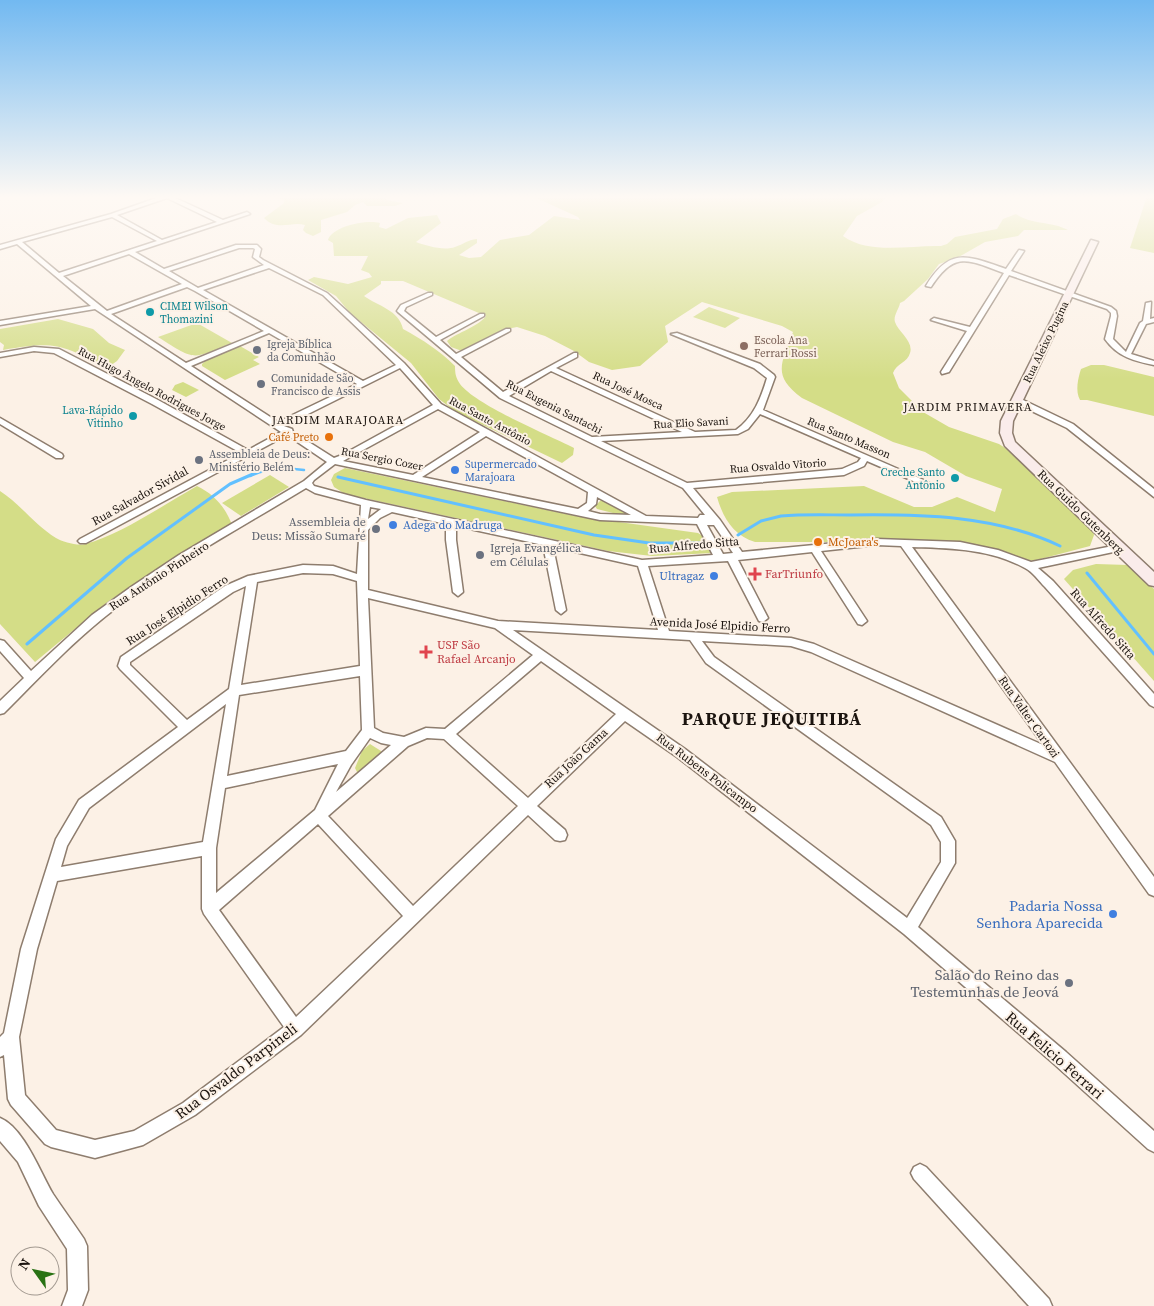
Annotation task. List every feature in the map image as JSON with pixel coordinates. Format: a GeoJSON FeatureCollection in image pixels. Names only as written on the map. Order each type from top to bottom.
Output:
{"type":"FeatureCollection","features":[{"type":"Feature","properties":{"kind":"street","name":"Rua Sergio Cozer"},"geometry":{"type":"LineString","coordinates":[[36,257],[96,307],[289,431],[332,461],[416,477],[580,513],[647,520],[718,522]]}},
{"type":"Feature","properties":{"kind":"street"},"geometry":{"type":"LineString","coordinates":[[59,276],[115,257]]}},
{"type":"Feature","properties":{"kind":"street"},"geometry":{"type":"LineString","coordinates":[[139,257],[362,383]]}},
{"type":"Feature","properties":{"kind":"street"},"geometry":{"type":"LineString","coordinates":[[163,271],[207,257]]}},
{"type":"Feature","properties":{"kind":"street"},"geometry":{"type":"LineString","coordinates":[[256,257],[268,266]]}},
{"type":"Feature","properties":{"kind":"street"},"geometry":{"type":"LineString","coordinates":[[945,372],[1017,257]]}},
{"type":"Feature","properties":{"kind":"street","name":"Rua Aleixo Pugina"},"geometry":{"type":"LineString","coordinates":[[1009,443],[1006,433],[1007,421],[1087,257]]}},
{"type":"Feature","properties":{"kind":"street"},"geometry":{"type":"LineString","coordinates":[[928,286],[944,264],[950,260],[966,259],[1109,308],[1114,312],[1109,338],[1112,344],[1129,357],[1154,371]]}},
{"type":"Feature","properties":{"kind":"street"},"geometry":{"type":"LineString","coordinates":[[197,290],[268,266]]}},
{"type":"Feature","properties":{"kind":"street","name":"Rua Santo Antônio"},"geometry":{"type":"LineString","coordinates":[[268,266],[325,294],[401,365],[438,406],[647,520]]}},
{"type":"Feature","properties":{"kind":"street"},"geometry":{"type":"LineString","coordinates":[[108,313],[186,285]]}},
{"type":"Feature","properties":{"kind":"street","name":"Rua Eugenia Santachi"},"geometry":{"type":"LineString","coordinates":[[430,294],[399,310],[503,396],[686,486],[705,510],[718,522],[730,557]]}},
{"type":"Feature","properties":{"kind":"street"},"geometry":{"type":"LineString","coordinates":[[1129,357],[1150,320],[1149,303]]}},
{"type":"Feature","properties":{"kind":"street"},"geometry":{"type":"LineString","coordinates":[[1,322],[96,307]]}},
{"type":"Feature","properties":{"kind":"street"},"geometry":{"type":"LineString","coordinates":[[435,340],[482,315]]}},
{"type":"Feature","properties":{"kind":"street"},"geometry":{"type":"LineString","coordinates":[[934,320],[972,330]]}},
{"type":"Feature","properties":{"kind":"street"},"geometry":{"type":"LineString","coordinates":[[456,357],[508,330]]}},
{"type":"Feature","properties":{"kind":"street"},"geometry":{"type":"LineString","coordinates":[[187,365],[269,331]]}},
{"type":"Feature","properties":{"kind":"street","name":"Rua Elio Savani"},"geometry":{"type":"LineString","coordinates":[[591,439],[738,432],[750,426],[759,412],[771,377],[766,371],[675,334]]}},
{"type":"Feature","properties":{"kind":"street","name":"Rua Hugo Ângelo Rodrigues Jorge"},"geometry":{"type":"LineString","coordinates":[[0,355],[34,348],[56,351],[246,452]]}},
{"type":"Feature","properties":{"kind":"street"},"geometry":{"type":"LineString","coordinates":[[503,396],[574,355]]}},
{"type":"Feature","properties":{"kind":"street"},"geometry":{"type":"LineString","coordinates":[[1129,357],[1154,363]]}},
{"type":"Feature","properties":{"kind":"street"},"geometry":{"type":"LineString","coordinates":[[279,425],[401,365]]}},
{"type":"Feature","properties":{"kind":"street","name":"Rua José Mosca"},"geometry":{"type":"LineString","coordinates":[[552,369],[694,434]]}},
{"type":"Feature","properties":{"kind":"street"},"geometry":{"type":"LineString","coordinates":[[1018,401],[1070,426],[1154,494]]}},
{"type":"Feature","properties":{"kind":"street","name":"Rua Antônio Pinheiro"},"geometry":{"type":"LineString","coordinates":[[0,709],[31,678],[113,605],[174,564],[308,483],[332,461],[345,457],[438,406]]}},
{"type":"Feature","properties":{"kind":"street","name":"Rua Santo Masson"},"geometry":{"type":"LineString","coordinates":[[759,412],[930,485]]}},
{"type":"Feature","properties":{"kind":"street"},"geometry":{"type":"LineString","coordinates":[[0,420],[59,456]]}},
{"type":"Feature","properties":{"kind":"street","name":"Rua Salvador Sividal"},"geometry":{"type":"LineString","coordinates":[[83,541],[246,452],[289,431]]}},
{"type":"Feature","properties":{"kind":"street"},"geometry":{"type":"LineString","coordinates":[[416,477],[486,432]]}},
{"type":"Feature","properties":{"kind":"street","name":"Rua Guido Gutenberg"},"geometry":{"type":"LineString","coordinates":[[1009,443],[1154,581]]}},
{"type":"Feature","properties":{"kind":"street","name":"Rua Osvaldo Vitorio"},"geometry":{"type":"LineString","coordinates":[[686,486],[844,472],[862,464],[866,458]]}},
{"type":"Feature","properties":{"kind":"street","name":"Rua Alfredo Sitta"},"geometry":{"type":"LineString","coordinates":[[308,483],[311,488],[366,504],[642,563],[730,557],[877,542],[960,545],[994,552],[1030,566],[1049,584],[1154,702]]}},
{"type":"Feature","properties":{"kind":"street"},"geometry":{"type":"LineString","coordinates":[[580,513],[591,504],[594,490]]}},
{"type":"Feature","properties":{"kind":"street"},"geometry":{"type":"LineString","coordinates":[[319,816],[332,783],[348,756],[368,731],[362,578],[363,530],[366,504]]}},
{"type":"Feature","properties":{"kind":"street"},"geometry":{"type":"LineString","coordinates":[[363,530],[377,516],[389,508]]}},
{"type":"Feature","properties":{"kind":"street"},"geometry":{"type":"LineString","coordinates":[[705,510],[701,522],[730,557],[763,618]]}},
{"type":"Feature","properties":{"kind":"street"},"geometry":{"type":"LineString","coordinates":[[451,522],[451,540],[458,592]]}},
{"type":"Feature","properties":{"kind":"street"},"geometry":{"type":"LineString","coordinates":[[547,542],[561,610]]}},
{"type":"Feature","properties":{"kind":"street","name":"Rua Valter Cartozi"},"geometry":{"type":"LineString","coordinates":[[905,544],[1154,889]]}},
{"type":"Feature","properties":{"kind":"street"},"geometry":{"type":"LineString","coordinates":[[814,548],[862,621]]}},
{"type":"Feature","properties":{"kind":"street"},"geometry":{"type":"LineString","coordinates":[[1030,566],[1118,548]]}},
{"type":"Feature","properties":{"kind":"street"},"geometry":{"type":"LineString","coordinates":[[642,563],[665,636]]}},
{"type":"Feature","properties":{"kind":"street","name":"Rua José Elpidio Ferro"},"geometry":{"type":"LineString","coordinates":[[185,726],[124,666],[124,660],[229,588],[252,579],[302,569],[333,570],[362,578]]}},
{"type":"Feature","properties":{"kind":"street"},"geometry":{"type":"LineString","coordinates":[[252,579],[209,848],[209,910],[295,1028]]}},
{"type":"Feature","properties":{"kind":"street","name":"Avenida José Elpidio Ferro"},"geometry":{"type":"LineString","coordinates":[[363,594],[498,625],[694,638],[791,642],[814,648],[1057,757]]}},
{"type":"Feature","properties":{"kind":"street","name":"Rua Rubens Policampo"},"geometry":{"type":"LineString","coordinates":[[498,625],[625,713],[756,810],[909,929]]}},
{"type":"Feature","properties":{"kind":"street"},"geometry":{"type":"LineString","coordinates":[[694,638],[710,660],[936,821],[948,841],[948,863],[909,929]]}},
{"type":"Feature","properties":{"kind":"street"},"geometry":{"type":"LineString","coordinates":[[0,644],[31,678]]}},
{"type":"Feature","properties":{"kind":"street"},"geometry":{"type":"LineString","coordinates":[[447,734],[541,655]]}},
{"type":"Feature","properties":{"kind":"street"},"geometry":{"type":"LineString","coordinates":[[234,691],[366,670]]}},
{"type":"Feature","properties":{"kind":"street","name":"Rua Osvaldo Parpineli"},"geometry":{"type":"LineString","coordinates":[[234,691],[185,726],[84,804],[62,844],[29,949],[5,1043],[17,1099],[51,1138],[95,1149],[137,1139],[189,1109],[295,1028],[527,804]]}},
{"type":"Feature","properties":{"kind":"street","name":"Rua João Gama"},"geometry":{"type":"LineString","coordinates":[[527,804],[625,713]]}},
{"type":"Feature","properties":{"kind":"street"},"geometry":{"type":"LineString","coordinates":[[368,731],[381,738],[404,742]]}},
{"type":"Feature","properties":{"kind":"street"},"geometry":{"type":"LineString","coordinates":[[209,910],[404,742],[426,733],[447,734],[560,835]]}},
{"type":"Feature","properties":{"kind":"street"},"geometry":{"type":"LineString","coordinates":[[219,783],[348,756]]}},
{"type":"Feature","properties":{"kind":"street"},"geometry":{"type":"LineString","coordinates":[[319,816],[412,915]]}},
{"type":"Feature","properties":{"kind":"street"},"geometry":{"type":"LineString","coordinates":[[53,875],[209,848]]}},
{"type":"Feature","properties":{"kind":"street","name":"Rua Felicio Ferrari"},"geometry":{"type":"LineString","coordinates":[[909,929],[1060,1058],[1154,1143]]}},
{"type":"Feature","properties":{"kind":"street"},"geometry":{"type":"LineString","coordinates":[[0,1127],[24,1156],[46,1199],[77,1246],[78,1290],[72,1306]]}},
{"type":"Feature","properties":{"kind":"street"},"geometry":{"type":"LineString","coordinates":[[920,1173],[1042,1306]]}},
{"type":"Feature","properties":{"kind":"green space"},"geometry":{"type":"Polygon","coordinates":[[[368,257],[959,257],[939,264],[928,279],[900,303],[895,322],[910,344],[911,349],[909,356],[893,373],[899,388],[923,412],[949,427],[999,444],[1025,461],[1092,524],[1094,535],[1090,546],[1033,561],[959,542],[755,542],[735,531],[726,519],[717,497],[732,492],[864,486],[914,507],[932,507],[957,497],[995,512],[1002,489],[966,476],[925,452],[893,442],[802,398],[792,390],[783,375],[783,360],[793,332],[782,326],[702,302],[665,326],[668,342],[640,366],[612,370],[589,362],[574,351],[545,336],[517,327],[502,330],[462,351],[451,347],[447,341],[478,323],[486,316],[403,281],[381,281],[381,284],[364,296],[393,313],[403,329],[449,360],[455,366],[456,376],[460,384],[468,392],[496,410],[574,448],[573,455],[562,463],[456,412],[439,399],[411,363],[350,313],[336,296],[308,280],[314,277],[348,284],[372,277],[369,273],[361,270],[368,257]]]}},
{"type":"Feature","properties":{"kind":"green space"},"geometry":{"type":"Polygon","coordinates":[[[709,307],[740,318],[725,328],[693,317],[709,307]]]}},
{"type":"Feature","properties":{"kind":"green space"},"geometry":{"type":"Polygon","coordinates":[[[58,319],[93,329],[109,343],[125,350],[117,361],[107,368],[67,349],[47,345],[3,350],[4,345],[0,342],[0,329],[58,319]]]}},
{"type":"Feature","properties":{"kind":"green space"},"geometry":{"type":"Polygon","coordinates":[[[197,323],[232,343],[208,353],[194,355],[187,354],[158,337],[197,323]]]}},
{"type":"Feature","properties":{"kind":"green space"},"geometry":{"type":"Polygon","coordinates":[[[240,346],[259,357],[253,360],[260,364],[225,380],[202,366],[205,361],[240,346]]]}},
{"type":"Feature","properties":{"kind":"green space"},"geometry":{"type":"Polygon","coordinates":[[[1091,365],[1104,365],[1154,377],[1154,416],[1080,400],[1077,389],[1081,369],[1091,365]]]}},
{"type":"Feature","properties":{"kind":"green space"},"geometry":{"type":"Polygon","coordinates":[[[183,382],[199,390],[186,397],[172,390],[175,385],[183,382]]]}},
{"type":"Feature","properties":{"kind":"green space"},"geometry":{"type":"Polygon","coordinates":[[[345,468],[576,516],[698,533],[709,540],[713,553],[652,556],[608,551],[345,494],[334,487],[331,480],[334,474],[345,468]]]}},
{"type":"Feature","properties":{"kind":"green space"},"geometry":{"type":"Polygon","coordinates":[[[270,475],[289,487],[241,516],[222,503],[270,475]]]}},
{"type":"Feature","properties":{"kind":"green space"},"geometry":{"type":"Polygon","coordinates":[[[197,486],[219,502],[232,525],[110,600],[35,662],[0,624],[0,491],[56,538],[70,543],[85,544],[113,534],[197,486]]]}},
{"type":"Feature","properties":{"kind":"green space"},"geometry":{"type":"Polygon","coordinates":[[[603,498],[629,514],[625,516],[597,509],[595,506],[603,498]]]}},
{"type":"Feature","properties":{"kind":"green space"},"geometry":{"type":"Polygon","coordinates":[[[1096,564],[1128,565],[1154,589],[1154,681],[1064,579],[1073,570],[1096,564]]]}},
{"type":"Feature","properties":{"kind":"green space"},"geometry":{"type":"Polygon","coordinates":[[[370,744],[381,751],[381,754],[360,772],[357,772],[355,768],[362,751],[370,744]]]}},
{"type":"Feature","properties":{"kind":"waterway"},"geometry":{"type":"LineString","coordinates":[[250,476],[277,469],[304,470]]}},
{"type":"Feature","properties":{"kind":"waterway"},"geometry":{"type":"LineString","coordinates":[[27,644],[127,558],[230,484],[253,474]]}},
{"type":"Feature","properties":{"kind":"waterway"},"geometry":{"type":"LineString","coordinates":[[338,477],[594,535],[649,543],[701,543]]}},
{"type":"Feature","properties":{"kind":"waterway"},"geometry":{"type":"LineString","coordinates":[[738,535],[761,521],[781,516],[904,515],[957,518],[984,522],[1010,528],[1060,546]]}},
{"type":"Feature","properties":{"kind":"waterway"},"geometry":{"type":"LineString","coordinates":[[1087,573],[1154,654]]}},
{"type":"Feature","properties":{"kind":"place","name":"CIMEI Wilson Thomazini"},"geometry":{"type":"Point","coordinates":[150,312]}},
{"type":"Feature","properties":{"kind":"place","name":"Escola Ana Ferrari Rossi"},"geometry":{"type":"Point","coordinates":[744,346]}},
{"type":"Feature","properties":{"kind":"place","name":"Igreja Bíblica da Comunhão"},"geometry":{"type":"Point","coordinates":[257,350]}},
{"type":"Feature","properties":{"kind":"place","name":"Comunidade São Francisco de Assis"},"geometry":{"type":"Point","coordinates":[261,384]}},
{"type":"Feature","properties":{"kind":"place","name":"Lava-Rápido Vitinho"},"geometry":{"type":"Point","coordinates":[133,416]}},
{"type":"Feature","properties":{"kind":"place","name":"Café Preto"},"geometry":{"type":"Point","coordinates":[329,437]}},
{"type":"Feature","properties":{"kind":"place","name":"Assembleia de Deus: Ministério Belém"},"geometry":{"type":"Point","coordinates":[199,460]}},
{"type":"Feature","properties":{"kind":"place","name":"Supermercado Marajoara"},"geometry":{"type":"Point","coordinates":[455,470]}},
{"type":"Feature","properties":{"kind":"place","name":"Creche Santo Antônio"},"geometry":{"type":"Point","coordinates":[955,478]}},
{"type":"Feature","properties":{"kind":"place","name":"Adega do Madruga"},"geometry":{"type":"Point","coordinates":[393,525]}},
{"type":"Feature","properties":{"kind":"place","name":"Assembleia de Deus: Missão Sumaré"},"geometry":{"type":"Point","coordinates":[376,529]}},
{"type":"Feature","properties":{"kind":"place","name":"McJoara's"},"geometry":{"type":"Point","coordinates":[818,542]}},
{"type":"Feature","properties":{"kind":"place","name":"Igreja Evangélica em Células"},"geometry":{"type":"Point","coordinates":[480,555]}},
{"type":"Feature","properties":{"kind":"place","name":"FarTriunfo"},"geometry":{"type":"Point","coordinates":[755,574]}},
{"type":"Feature","properties":{"kind":"place","name":"Ultragaz"},"geometry":{"type":"Point","coordinates":[714,576]}},
{"type":"Feature","properties":{"kind":"place","name":"USF São Rafael Arcanjo"},"geometry":{"type":"Point","coordinates":[426,652]}},
{"type":"Feature","properties":{"kind":"place","name":"Padaria Nossa Senhora Aparecida"},"geometry":{"type":"Point","coordinates":[1113,914]}},
{"type":"Feature","properties":{"kind":"place","name":"Salão do Reino das Testemunhas de Jeová"},"geometry":{"type":"Point","coordinates":[1069,983]}},
{"type":"Feature","properties":{"kind":"district","name":"JARDIM PRIMAVERA"},"geometry":{"type":"Point","coordinates":[968,407]}},
{"type":"Feature","properties":{"kind":"district","name":"JARDIM MARAJOARA"},"geometry":{"type":"Point","coordinates":[338,420]}},
{"type":"Feature","properties":{"kind":"district","name":"PARQUE JEQUITIBÁ"},"geometry":{"type":"Point","coordinates":[772,718]}}]}
